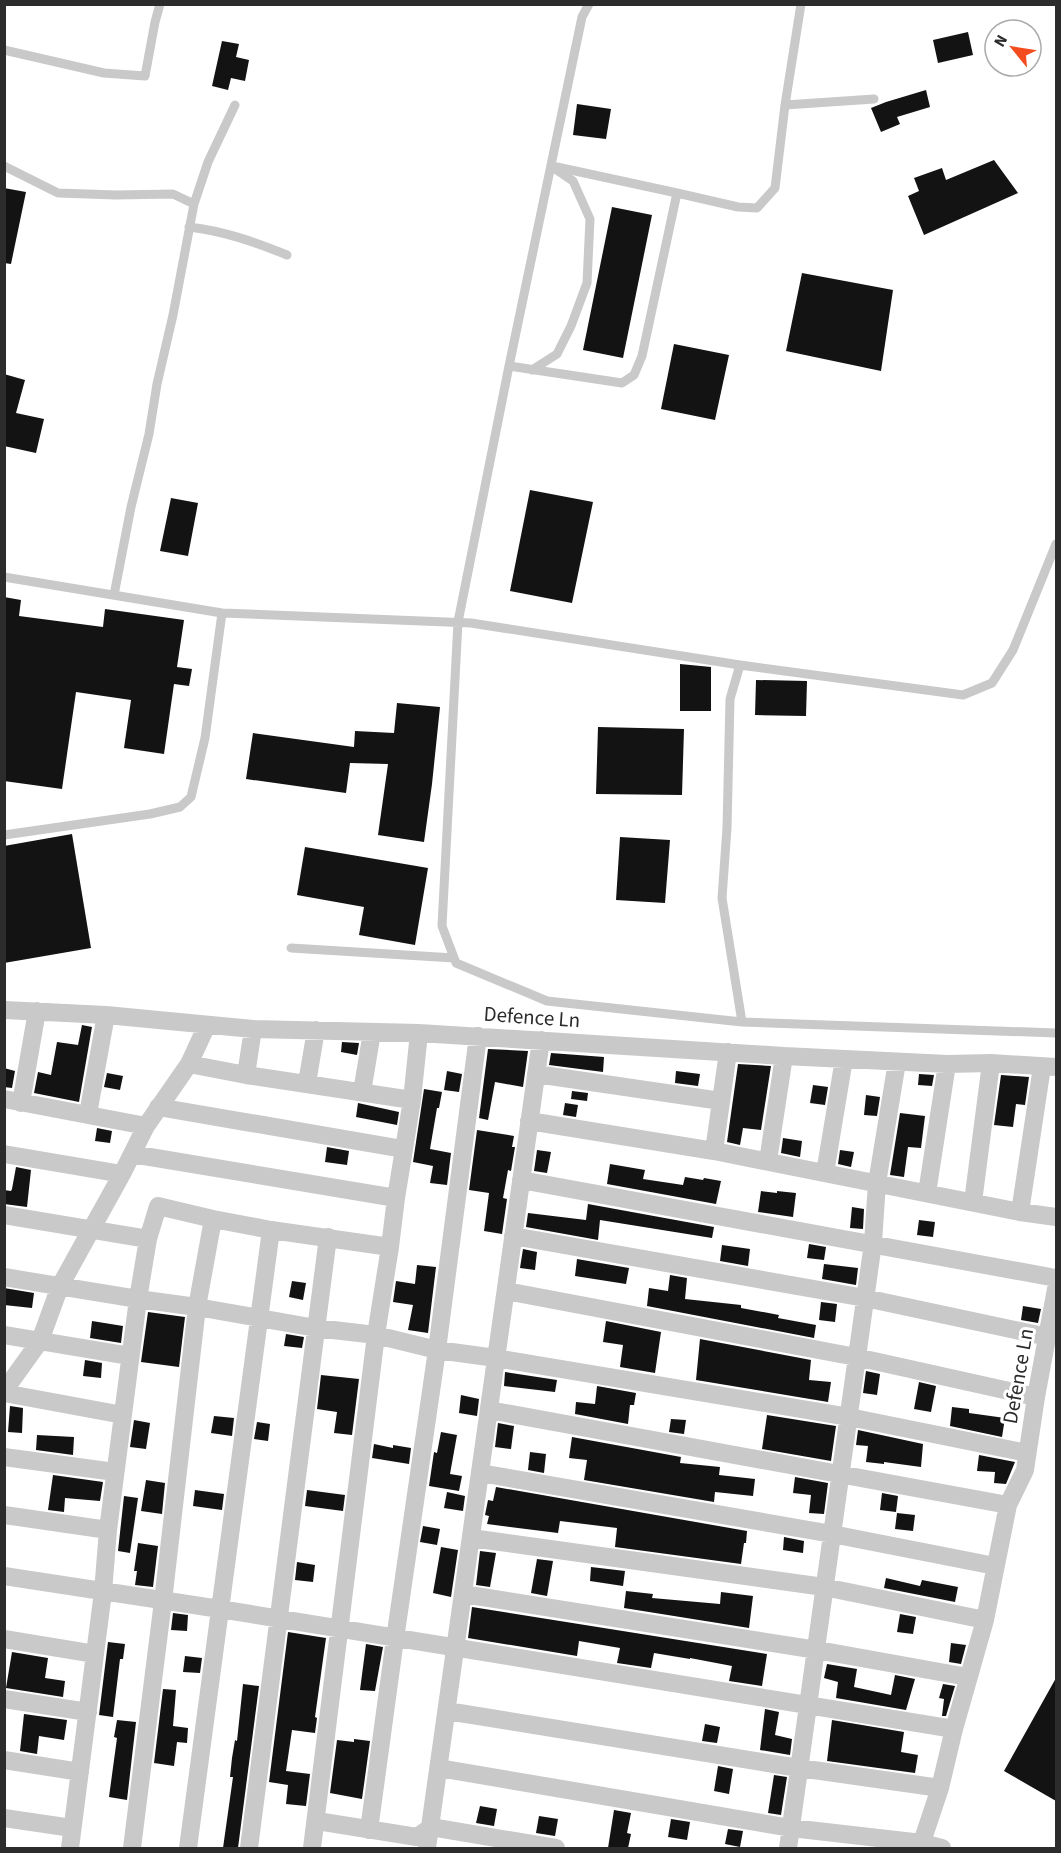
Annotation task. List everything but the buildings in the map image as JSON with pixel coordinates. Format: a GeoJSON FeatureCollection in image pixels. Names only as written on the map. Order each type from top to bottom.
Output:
{"type":"FeatureCollection","features":[{"type":"Feature","properties":{"kind":"street","name":"Defence Ln"},"geometry":{"type":"LineString","coordinates":[[4,1010],[106,1015],[252,1029],[419,1033],[784,1056],[1049,1067]]}},
{"type":"Feature","properties":{"kind":"street"},"geometry":{"type":"LineString","coordinates":[[37,1011],[13,1101],[146,1126]]}},
{"type":"Feature","properties":{"kind":"street"},"geometry":{"type":"LineString","coordinates":[[88,1114],[106,1015]]}},
{"type":"Feature","properties":{"kind":"street"},"geometry":{"type":"LineString","coordinates":[[123,1415],[4,1392],[40,1341],[60,1286],[146,1126],[189,1064],[207,1025]]}},
{"type":"Feature","properties":{"kind":"street"},"geometry":{"type":"LineString","coordinates":[[246,1075],[252,1029]]}},
{"type":"Feature","properties":{"kind":"street"},"geometry":{"type":"LineString","coordinates":[[307,1083],[316,1030]]}},
{"type":"Feature","properties":{"kind":"street"},"geometry":{"type":"LineString","coordinates":[[362,1092],[372,1032]]}},
{"type":"Feature","properties":{"kind":"street"},"geometry":{"type":"LineString","coordinates":[[312,1848],[376,1335],[412,1100],[419,1033]]}},
{"type":"Feature","properties":{"kind":"street"},"geometry":{"type":"LineString","coordinates":[[369,1830],[437,1350],[478,1036]]}},
{"type":"Feature","properties":{"kind":"street"},"geometry":{"type":"LineString","coordinates":[[428,1848],[541,1040]]}},
{"type":"Feature","properties":{"kind":"street"},"geometry":{"type":"LineString","coordinates":[[714,1151],[728,1052]]}},
{"type":"Feature","properties":{"kind":"street"},"geometry":{"type":"LineString","coordinates":[[768,1161],[784,1056]]}},
{"type":"Feature","properties":{"kind":"street"},"geometry":{"type":"LineString","coordinates":[[825,1173],[844,1059]]}},
{"type":"Feature","properties":{"kind":"street"},"geometry":{"type":"LineString","coordinates":[[788,1848],[873,1243],[877,1183],[897,1062]]}},
{"type":"Feature","properties":{"kind":"street"},"geometry":{"type":"LineString","coordinates":[[973,1202],[991,1063]]}},
{"type":"Feature","properties":{"kind":"street"},"geometry":{"type":"LineString","coordinates":[[189,1064],[412,1100]]}},
{"type":"Feature","properties":{"kind":"street"},"geometry":{"type":"LineString","coordinates":[[927,1193],[947,1064]]}},
{"type":"Feature","properties":{"kind":"street"},"geometry":{"type":"LineString","coordinates":[[1020,1212],[1049,1067]]}},
{"type":"Feature","properties":{"kind":"street"},"geometry":{"type":"LineString","coordinates":[[536,1074],[721,1101]]}},
{"type":"Feature","properties":{"kind":"street"},"geometry":{"type":"LineString","coordinates":[[158,1107],[403,1149]]}},
{"type":"Feature","properties":{"kind":"street"},"geometry":{"type":"LineString","coordinates":[[529,1121],[714,1151],[1020,1212],[1056,1217]]}},
{"type":"Feature","properties":{"kind":"street"},"geometry":{"type":"LineString","coordinates":[[4,1154],[122,1174]]}},
{"type":"Feature","properties":{"kind":"street"},"geometry":{"type":"LineString","coordinates":[[132,1154],[396,1198]]}},
{"type":"Feature","properties":{"kind":"street"},"geometry":{"type":"LineString","coordinates":[[521,1180],[1056,1278]]}},
{"type":"Feature","properties":{"kind":"street"},"geometry":{"type":"LineString","coordinates":[[70,1848],[130,1356],[148,1239],[158,1206],[271,1230],[390,1246]]}},
{"type":"Feature","properties":{"kind":"street"},"geometry":{"type":"LineString","coordinates":[[4,1215],[148,1239]]}},
{"type":"Feature","properties":{"kind":"street"},"geometry":{"type":"LineString","coordinates":[[132,1848],[197,1307],[213,1219]]}},
{"type":"Feature","properties":{"kind":"street"},"geometry":{"type":"LineString","coordinates":[[188,1848],[271,1230]]}},
{"type":"Feature","properties":{"kind":"street"},"geometry":{"type":"LineString","coordinates":[[513,1236],[865,1298],[1048,1336]]}},
{"type":"Feature","properties":{"kind":"street"},"geometry":{"type":"LineString","coordinates":[[249,1848],[328,1237]]}},
{"type":"Feature","properties":{"kind":"street"},"geometry":{"type":"LineString","coordinates":[[4,1277],[316,1328],[376,1335],[437,1350],[849,1417],[1026,1462]]}},
{"type":"Feature","properties":{"kind":"street","name":"Defence Ln"},"geometry":{"type":"LineString","coordinates":[[921,1846],[940,1788],[985,1620],[1008,1505],[1026,1462],[1056,1289]]}},
{"type":"Feature","properties":{"kind":"street"},"geometry":{"type":"LineString","coordinates":[[506,1292],[856,1357],[1036,1397]]}},
{"type":"Feature","properties":{"kind":"street"},"geometry":{"type":"LineString","coordinates":[[4,1335],[130,1356]]}},
{"type":"Feature","properties":{"kind":"street"},"geometry":{"type":"LineString","coordinates":[[489,1410],[1008,1505]]}},
{"type":"Feature","properties":{"kind":"street"},"geometry":{"type":"LineString","coordinates":[[4,1457],[116,1472]]}},
{"type":"Feature","properties":{"kind":"street"},"geometry":{"type":"LineString","coordinates":[[480,1473],[832,1534],[995,1566]]}},
{"type":"Feature","properties":{"kind":"street"},"geometry":{"type":"LineString","coordinates":[[4,1515],[108,1530]]}},
{"type":"Feature","properties":{"kind":"street"},"geometry":{"type":"LineString","coordinates":[[471,1538],[824,1587],[985,1620]]}},
{"type":"Feature","properties":{"kind":"street"},"geometry":{"type":"LineString","coordinates":[[4,1576],[954,1729]]}},
{"type":"Feature","properties":{"kind":"street"},"geometry":{"type":"LineString","coordinates":[[463,1594],[817,1650],[968,1677]]}},
{"type":"Feature","properties":{"kind":"street"},"geometry":{"type":"LineString","coordinates":[[4,1639],[95,1654]]}},
{"type":"Feature","properties":{"kind":"street"},"geometry":{"type":"LineString","coordinates":[[4,1699],[88,1712]]}},
{"type":"Feature","properties":{"kind":"street"},"geometry":{"type":"LineString","coordinates":[[447,1711],[799,1768],[940,1788]]}},
{"type":"Feature","properties":{"kind":"street"},"geometry":{"type":"LineString","coordinates":[[4,1760],[80,1773]]}},
{"type":"Feature","properties":{"kind":"street"},"geometry":{"type":"LineString","coordinates":[[439,1768],[791,1828],[942,1848]]}},
{"type":"Feature","properties":{"kind":"street"},"geometry":{"type":"LineString","coordinates":[[4,1818],[72,1828]]}},
{"type":"Feature","properties":{"kind":"street"},"geometry":{"type":"LineString","coordinates":[[317,1821],[417,1837],[430,1827],[556,1848]]}},
{"type":"Feature","properties":{"kind":"lane"},"geometry":{"type":"LineString","coordinates":[[4,50],[104,73],[146,76],[160,4]]}},
{"type":"Feature","properties":{"kind":"lane"},"geometry":{"type":"LineString","coordinates":[[589,4],[582,17],[458,622],[442,926],[456,963],[547,1001],[742,1022],[1056,1033]]}},
{"type":"Feature","properties":{"kind":"lane"},"geometry":{"type":"LineString","coordinates":[[551,166],[738,207],[757,208],[774,188],[784,105],[801,4]]}},
{"type":"Feature","properties":{"kind":"lane"},"geometry":{"type":"LineString","coordinates":[[784,105],[874,99]]}},
{"type":"Feature","properties":{"kind":"lane"},"geometry":{"type":"LineString","coordinates":[[114,595],[131,507],[149,434],[194,204],[208,162],[235,105]]}},
{"type":"Feature","properties":{"kind":"lane"},"geometry":{"type":"LineString","coordinates":[[4,166],[58,193],[173,194],[194,204]]}},
{"type":"Feature","properties":{"kind":"lane"},"geometry":{"type":"LineString","coordinates":[[532,370],[557,354],[571,326],[587,283],[590,219],[573,181],[551,166]]}},
{"type":"Feature","properties":{"kind":"lane"},"geometry":{"type":"LineString","coordinates":[[509,366],[622,383],[634,375],[642,356],[677,193]]}},
{"type":"Feature","properties":{"kind":"lane"},"geometry":{"type":"LineString","coordinates":[[189,227],[214,230],[287,255]]}},
{"type":"Feature","properties":{"kind":"lane"},"geometry":{"type":"LineString","coordinates":[[4,577],[222,613],[458,622],[740,665],[963,695],[992,683],[1013,650],[1056,544]]}},
{"type":"Feature","properties":{"kind":"lane"},"geometry":{"type":"LineString","coordinates":[[4,835],[150,814],[180,807],[191,797],[205,738],[222,613]]}},
{"type":"Feature","properties":{"kind":"lane"},"geometry":{"type":"LineString","coordinates":[[740,665],[730,699],[727,828],[722,898],[742,1022]]}},
{"type":"Feature","properties":{"kind":"lane"},"geometry":{"type":"LineString","coordinates":[[291,948],[454,958]]}}]}
